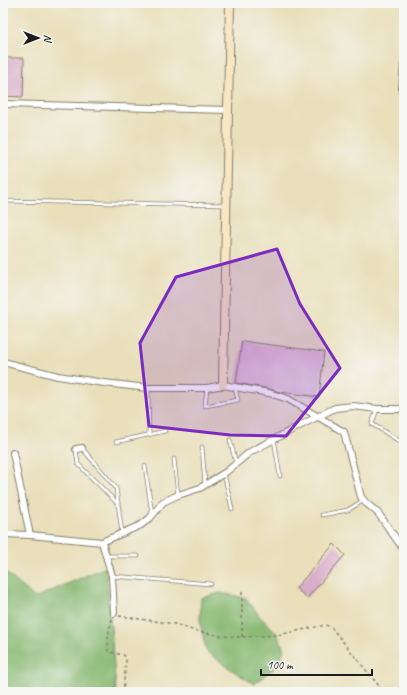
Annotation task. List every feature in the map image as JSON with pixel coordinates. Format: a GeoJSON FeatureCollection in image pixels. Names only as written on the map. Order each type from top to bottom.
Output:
{"type":"FeatureCollection","features":[{"type":"Feature","properties":{"kind":"street"},"geometry":{"type":"LineString","coordinates":[[223,385],[230,3]]}},
{"type":"Feature","properties":{"kind":"street"},"geometry":{"type":"LineString","coordinates":[[404,64],[402,91],[404,96]]}},
{"type":"Feature","properties":{"kind":"street"},"geometry":{"type":"LineString","coordinates":[[3,104],[228,110]]}},
{"type":"Feature","properties":{"kind":"street"},"geometry":{"type":"LineString","coordinates":[[3,362],[58,376],[148,388],[207,388],[223,385],[269,393],[288,399],[344,432],[361,497],[378,513],[404,550]]}},
{"type":"Feature","properties":{"kind":"street"},"geometry":{"type":"LineString","coordinates":[[3,534],[102,542],[140,525],[152,516],[163,502],[178,495],[200,488],[224,473],[250,452],[335,408],[353,406],[377,409],[404,409]]}},
{"type":"Feature","properties":{"kind":"street"},"geometry":{"type":"LineString","coordinates":[[13,453],[30,535]]}},
{"type":"Feature","properties":{"kind":"street"},"geometry":{"type":"LineString","coordinates":[[102,542],[112,576],[114,613]]}},
{"type":"Feature","properties":{"kind":"lane"},"geometry":{"type":"LineString","coordinates":[[3,200],[226,205]]}},
{"type":"Feature","properties":{"kind":"lane"},"geometry":{"type":"LineString","coordinates":[[148,388],[150,434]]}},
{"type":"Feature","properties":{"kind":"lane"},"geometry":{"type":"LineString","coordinates":[[207,388],[204,406],[238,400],[235,388]]}},
{"type":"Feature","properties":{"kind":"lane"},"geometry":{"type":"LineString","coordinates":[[377,409],[372,424],[404,444]]}},
{"type":"Feature","properties":{"kind":"lane"},"geometry":{"type":"LineString","coordinates":[[116,442],[165,431]]}},
{"type":"Feature","properties":{"kind":"lane"},"geometry":{"type":"LineString","coordinates":[[274,439],[280,476]]}},
{"type":"Feature","properties":{"kind":"lane"},"geometry":{"type":"LineString","coordinates":[[230,440],[236,463]]}},
{"type":"Feature","properties":{"kind":"lane"},"geometry":{"type":"LineString","coordinates":[[202,447],[205,484]]}},
{"type":"Feature","properties":{"kind":"lane"},"geometry":{"type":"LineString","coordinates":[[118,504],[78,464],[79,448],[116,488],[122,533]]}},
{"type":"Feature","properties":{"kind":"lane"},"geometry":{"type":"LineString","coordinates":[[174,459],[178,495]]}},
{"type":"Feature","properties":{"kind":"lane"},"geometry":{"type":"LineString","coordinates":[[145,466],[152,516]]}},
{"type":"Feature","properties":{"kind":"lane"},"geometry":{"type":"LineString","coordinates":[[224,473],[232,508]]}},
{"type":"Feature","properties":{"kind":"lane"},"geometry":{"type":"LineString","coordinates":[[322,515],[348,510],[364,500]]}},
{"type":"Feature","properties":{"kind":"lane"},"geometry":{"type":"LineString","coordinates":[[106,556],[138,556]]}},
{"type":"Feature","properties":{"kind":"lane"},"geometry":{"type":"LineString","coordinates":[[112,576],[211,584]]}},
{"type":"Feature","properties":{"kind":"path"},"geometry":{"type":"LineString","coordinates":[[242,592],[242,637]]}},
{"type":"Feature","properties":{"kind":"path"},"geometry":{"type":"LineString","coordinates":[[123,692],[126,660],[124,655],[108,651],[108,636],[114,613],[121,617],[174,624],[195,631],[222,636],[242,637],[278,635],[325,624],[331,627],[384,692]]}},
{"type":"Feature","properties":{"kind":"highlighted area"},"geometry":{"type":"Polygon","coordinates":[[[277,249],[300,304],[340,368],[286,436],[230,435],[149,426],[140,343],[176,277],[277,249]]]}},
{"type":"Feature","properties":{"kind":"green space"},"geometry":{"type":"Polygon","coordinates":[[[106,567],[116,692],[3,692],[3,570],[35,598],[106,567]]]}},
{"type":"Feature","properties":{"kind":"green space"},"geometry":{"type":"Polygon","coordinates":[[[220,593],[246,598],[260,617],[276,632],[284,649],[279,664],[254,684],[206,651],[200,621],[201,598],[220,593]]]}},
{"type":"Feature","properties":{"kind":"building"},"geometry":{"type":"Polygon","coordinates":[[[3,58],[24,58],[23,97],[3,96],[3,58]]]}},
{"type":"Feature","properties":{"kind":"building"},"geometry":{"type":"Polygon","coordinates":[[[242,341],[324,352],[319,397],[280,392],[236,383],[242,341]]]}},
{"type":"Feature","properties":{"kind":"building"},"geometry":{"type":"Polygon","coordinates":[[[334,544],[345,555],[307,598],[296,588],[334,544]]]}}]}
